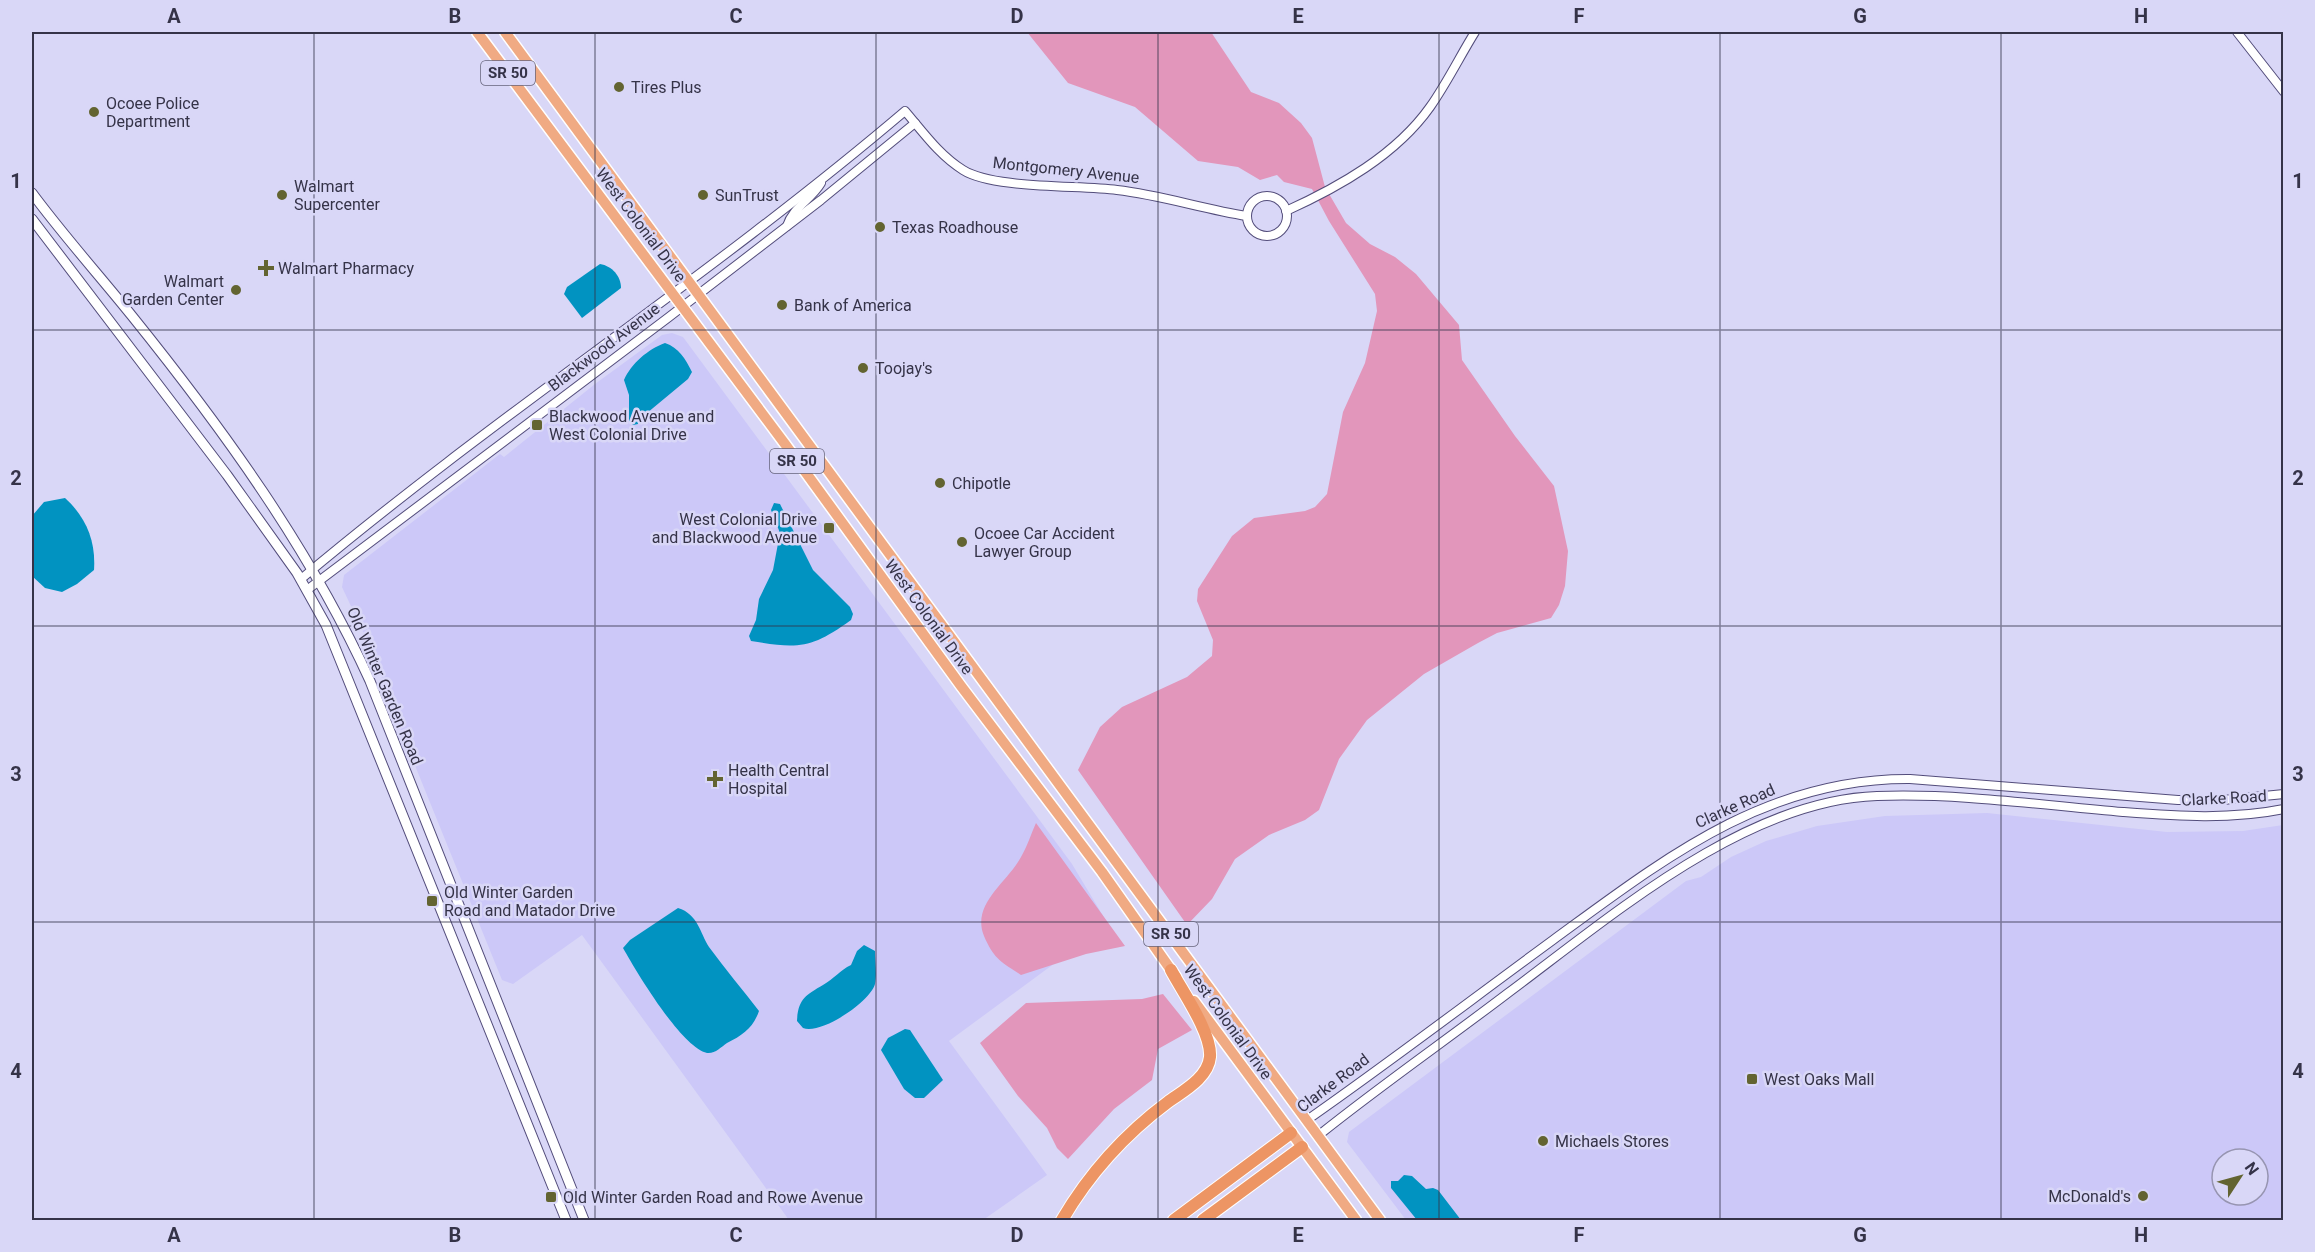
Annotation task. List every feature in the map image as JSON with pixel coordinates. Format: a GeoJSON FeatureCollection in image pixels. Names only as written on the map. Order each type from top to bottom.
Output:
{"type":"FeatureCollection","features":[{"type":"Feature","properties":{"kind":"highway","name":"West Colonial Drive"},"geometry":{"type":"LineString","coordinates":[[477,32],[673,292],[954,677],[1102,872],[1171,970],[1356,1221]]}},
{"type":"Feature","properties":{"kind":"highway","name":"West Colonial Drive"},"geometry":{"type":"LineString","coordinates":[[505,32],[1380,1221]]}},
{"type":"Feature","properties":{"kind":"highway"},"geometry":{"type":"LineString","coordinates":[[1062,1221],[1109,1156],[1145,1121],[1198,1079],[1207,1067],[1210,1056],[1207,1040],[1171,970]]}},
{"type":"Feature","properties":{"kind":"highway","name":"Clarke Road"},"geometry":{"type":"LineString","coordinates":[[1291,1133],[1307,1120]]}},
{"type":"Feature","properties":{"kind":"highway"},"geometry":{"type":"LineString","coordinates":[[1174,1221],[1291,1133]]}},
{"type":"Feature","properties":{"kind":"highway","name":"Clarke Road"},"geometry":{"type":"LineString","coordinates":[[1302,1148],[1318,1135]]}},
{"type":"Feature","properties":{"kind":"highway"},"geometry":{"type":"LineString","coordinates":[[1203,1221],[1302,1148]]}},
{"type":"Feature","properties":{"kind":"main road","name":"Old Winter Garden Road"},"geometry":{"type":"LineString","coordinates":[[32,193],[134,319],[230,447],[314,569],[370,681],[584,1221]]}},
{"type":"Feature","properties":{"kind":"main road","name":"Old Winter Garden Road"},"geometry":{"type":"LineString","coordinates":[[32,219],[214,458],[301,579],[326,625],[566,1221]]}},
{"type":"Feature","properties":{"kind":"main road"},"geometry":{"type":"LineString","coordinates":[[117,331],[134,319]]}},
{"type":"Feature","properties":{"kind":"street"},"geometry":{"type":"LineString","coordinates":[[1286,210],[1333,189],[1386,152],[1410,131],[1430,106],[1475,32]]}},
{"type":"Feature","properties":{"kind":"street"},"geometry":{"type":"LineString","coordinates":[[2237,32],[2283,92]]}},
{"type":"Feature","properties":{"kind":"street","name":"Blackwood Avenue"},"geometry":{"type":"LineString","coordinates":[[301,579],[825,176],[905,111]]}},
{"type":"Feature","properties":{"kind":"street","name":"Montgomery Avenue"},"geometry":{"type":"LineString","coordinates":[[905,111],[938,151],[964,171],[995,180],[1152,195],[1205,209],[1247,216]]}},
{"type":"Feature","properties":{"kind":"street","name":"Blackwood Avenue"},"geometry":{"type":"LineString","coordinates":[[307,590],[698,295],[915,123]]}},
{"type":"Feature","properties":{"kind":"street"},"geometry":{"type":"LineString","coordinates":[[787,226],[791,213],[814,195],[825,176]]}},
{"type":"Feature","properties":{"kind":"street"},"geometry":{"type":"LineString","coordinates":[[1261,197],[1278,199],[1286,210],[1287,218],[1281,230],[1268,235],[1252,229],[1247,216],[1250,205],[1261,197]]}},
{"type":"Feature","properties":{"kind":"street","name":"Clarke Road"},"geometry":{"type":"LineString","coordinates":[[1307,1120],[1667,857],[1725,823],[1776,802],[1823,788],[1875,779],[1920,780],[2178,800],[2223,800],[2283,794]]}},
{"type":"Feature","properties":{"kind":"street","name":"Clarke Road"},"geometry":{"type":"LineString","coordinates":[[1318,1135],[1594,929],[1668,878],[1733,838],[1778,819],[1825,804],[1877,796],[1977,798],[2184,817],[2228,816],[2283,809]]}},
{"type":"Feature","properties":{"kind":"shaded area"},"geometry":{"type":"Polygon","coordinates":[[[1027,32],[1211,32],[1251,92],[1279,103],[1301,123],[1312,138],[1325,187],[1346,223],[1370,244],[1395,257],[1416,274],[1459,325],[1462,360],[1515,436],[1554,486],[1568,551],[1565,586],[1559,605],[1551,618],[1497,633],[1478,643],[1424,674],[1367,720],[1339,759],[1319,810],[1305,820],[1269,835],[1235,859],[1212,899],[1187,925],[1078,770],[1100,727],[1122,707],[1187,677],[1212,656],[1213,640],[1197,601],[1198,589],[1232,536],[1254,518],[1305,511],[1315,507],[1327,494],[1343,412],[1365,363],[1377,311],[1375,294],[1329,221],[1312,189],[1284,182],[1277,175],[1260,180],[1238,167],[1198,161],[1135,107],[1068,83],[1027,32]]]}},
{"type":"Feature","properties":{"kind":"shaded area","name":"Health Central Hospital"},"geometry":{"type":"Polygon","coordinates":[[[672,333],[683,337],[1072,864],[1108,924],[949,1041],[1047,1175],[983,1220],[789,1220],[582,935],[513,984],[502,980],[386,694],[378,664],[342,587],[344,575],[500,454],[504,457],[595,384],[662,335],[672,333]]]}},
{"type":"Feature","properties":{"kind":"shaded area","name":"West Oaks Mall"},"geometry":{"type":"Polygon","coordinates":[[[1987,813],[2167,832],[2243,831],[2283,825],[2283,1220],[1406,1220],[1347,1142],[1349,1132],[1686,881],[1701,877],[1731,857],[1766,841],[1817,826],[1885,816],[1987,813]]]}},
{"type":"Feature","properties":{"kind":"shaded area"},"geometry":{"type":"Polygon","coordinates":[[[1036,823],[1125,946],[1086,954],[1021,975],[1003,963],[991,950],[981,924],[986,904],[1015,867],[1036,823]]]}},
{"type":"Feature","properties":{"kind":"shaded area"},"geometry":{"type":"Polygon","coordinates":[[[1163,994],[1192,1030],[1158,1049],[1152,1080],[1114,1109],[1068,1159],[1057,1148],[1047,1128],[1018,1096],[980,1043],[1026,1003],[1142,999],[1163,994]]]}},
{"type":"Feature","properties":{"kind":"water"},"geometry":{"type":"Polygon","coordinates":[[[600,264],[615,272],[621,288],[582,318],[564,294],[567,287],[600,264]]]}},
{"type":"Feature","properties":{"kind":"water"},"geometry":{"type":"Polygon","coordinates":[[[665,343],[681,354],[692,372],[688,379],[647,413],[638,424],[633,425],[629,421],[629,395],[624,380],[641,358],[652,349],[665,343]]]}},
{"type":"Feature","properties":{"kind":"water"},"geometry":{"type":"Polygon","coordinates":[[[65,498],[79,513],[88,530],[93,549],[94,570],[77,584],[62,592],[45,588],[32,576],[32,516],[44,502],[65,498]]]}},
{"type":"Feature","properties":{"kind":"water"},"geometry":{"type":"Polygon","coordinates":[[[774,503],[780,504],[813,570],[850,607],[853,614],[851,620],[825,637],[793,646],[751,641],[749,636],[756,620],[759,599],[773,570],[780,533],[771,510],[774,503]]]}},
{"type":"Feature","properties":{"kind":"water"},"geometry":{"type":"Polygon","coordinates":[[[678,908],[690,915],[698,924],[709,947],[759,1011],[747,1030],[713,1052],[707,1053],[696,1048],[672,1023],[648,990],[623,948],[630,940],[678,908]]]}},
{"type":"Feature","properties":{"kind":"water"},"geometry":{"type":"Polygon","coordinates":[[[864,945],[875,951],[876,980],[871,991],[855,1008],[832,1022],[821,1027],[803,1028],[797,1021],[799,1008],[804,998],[851,965],[857,951],[864,945]]]}},
{"type":"Feature","properties":{"kind":"water"},"geometry":{"type":"Polygon","coordinates":[[[905,1029],[910,1030],[943,1080],[924,1098],[915,1098],[904,1089],[881,1050],[888,1038],[905,1029]]]}},
{"type":"Feature","properties":{"kind":"water"},"geometry":{"type":"Polygon","coordinates":[[[1404,1175],[1412,1176],[1426,1189],[1438,1190],[1461,1220],[1417,1220],[1391,1188],[1391,1181],[1398,1181],[1404,1175]]]}},
{"type":"Feature","properties":{"kind":"place","name":"Tires Plus"},"geometry":{"type":"Point","coordinates":[619,87]}},
{"type":"Feature","properties":{"kind":"place","name":"Ocoee Police Department"},"geometry":{"type":"Point","coordinates":[94,112]}},
{"type":"Feature","properties":{"kind":"place","name":"Walmart Supercenter"},"geometry":{"type":"Point","coordinates":[282,195]}},
{"type":"Feature","properties":{"kind":"place","name":"SunTrust"},"geometry":{"type":"Point","coordinates":[703,195]}},
{"type":"Feature","properties":{"kind":"place","name":"Texas Roadhouse"},"geometry":{"type":"Point","coordinates":[880,227]}},
{"type":"Feature","properties":{"kind":"place","name":"Walmart Pharmacy"},"geometry":{"type":"Point","coordinates":[266,268]}},
{"type":"Feature","properties":{"kind":"place","name":"Walmart Garden Center"},"geometry":{"type":"Point","coordinates":[236,290]}},
{"type":"Feature","properties":{"kind":"place","name":"Bank of America"},"geometry":{"type":"Point","coordinates":[782,305]}},
{"type":"Feature","properties":{"kind":"place","name":"Toojay's"},"geometry":{"type":"Point","coordinates":[863,368]}},
{"type":"Feature","properties":{"kind":"place","name":"Blackwood Avenue and West Colonial Drive"},"geometry":{"type":"Point","coordinates":[537,425]}},
{"type":"Feature","properties":{"kind":"place","name":"Chipotle"},"geometry":{"type":"Point","coordinates":[940,483]}},
{"type":"Feature","properties":{"kind":"place","name":"West Colonial Drive and Blackwood Avenue"},"geometry":{"type":"Point","coordinates":[829,528]}},
{"type":"Feature","properties":{"kind":"place","name":"Ocoee Car Accident Lawyer Group"},"geometry":{"type":"Point","coordinates":[962,542]}},
{"type":"Feature","properties":{"kind":"place","name":"Health Central Hospital"},"geometry":{"type":"Point","coordinates":[715,779]}},
{"type":"Feature","properties":{"kind":"place","name":"Old Winter Garden Road and Matador Drive"},"geometry":{"type":"Point","coordinates":[432,901]}},
{"type":"Feature","properties":{"kind":"place","name":"West Oaks Mall"},"geometry":{"type":"Point","coordinates":[1752,1079]}},
{"type":"Feature","properties":{"kind":"place","name":"Michaels Stores"},"geometry":{"type":"Point","coordinates":[1543,1141]}},
{"type":"Feature","properties":{"kind":"place","name":"McDonald's"},"geometry":{"type":"Point","coordinates":[2143,1196]}},
{"type":"Feature","properties":{"kind":"place","name":"Old Winter Garden Road and Rowe Avenue"},"geometry":{"type":"Point","coordinates":[551,1197]}}]}
